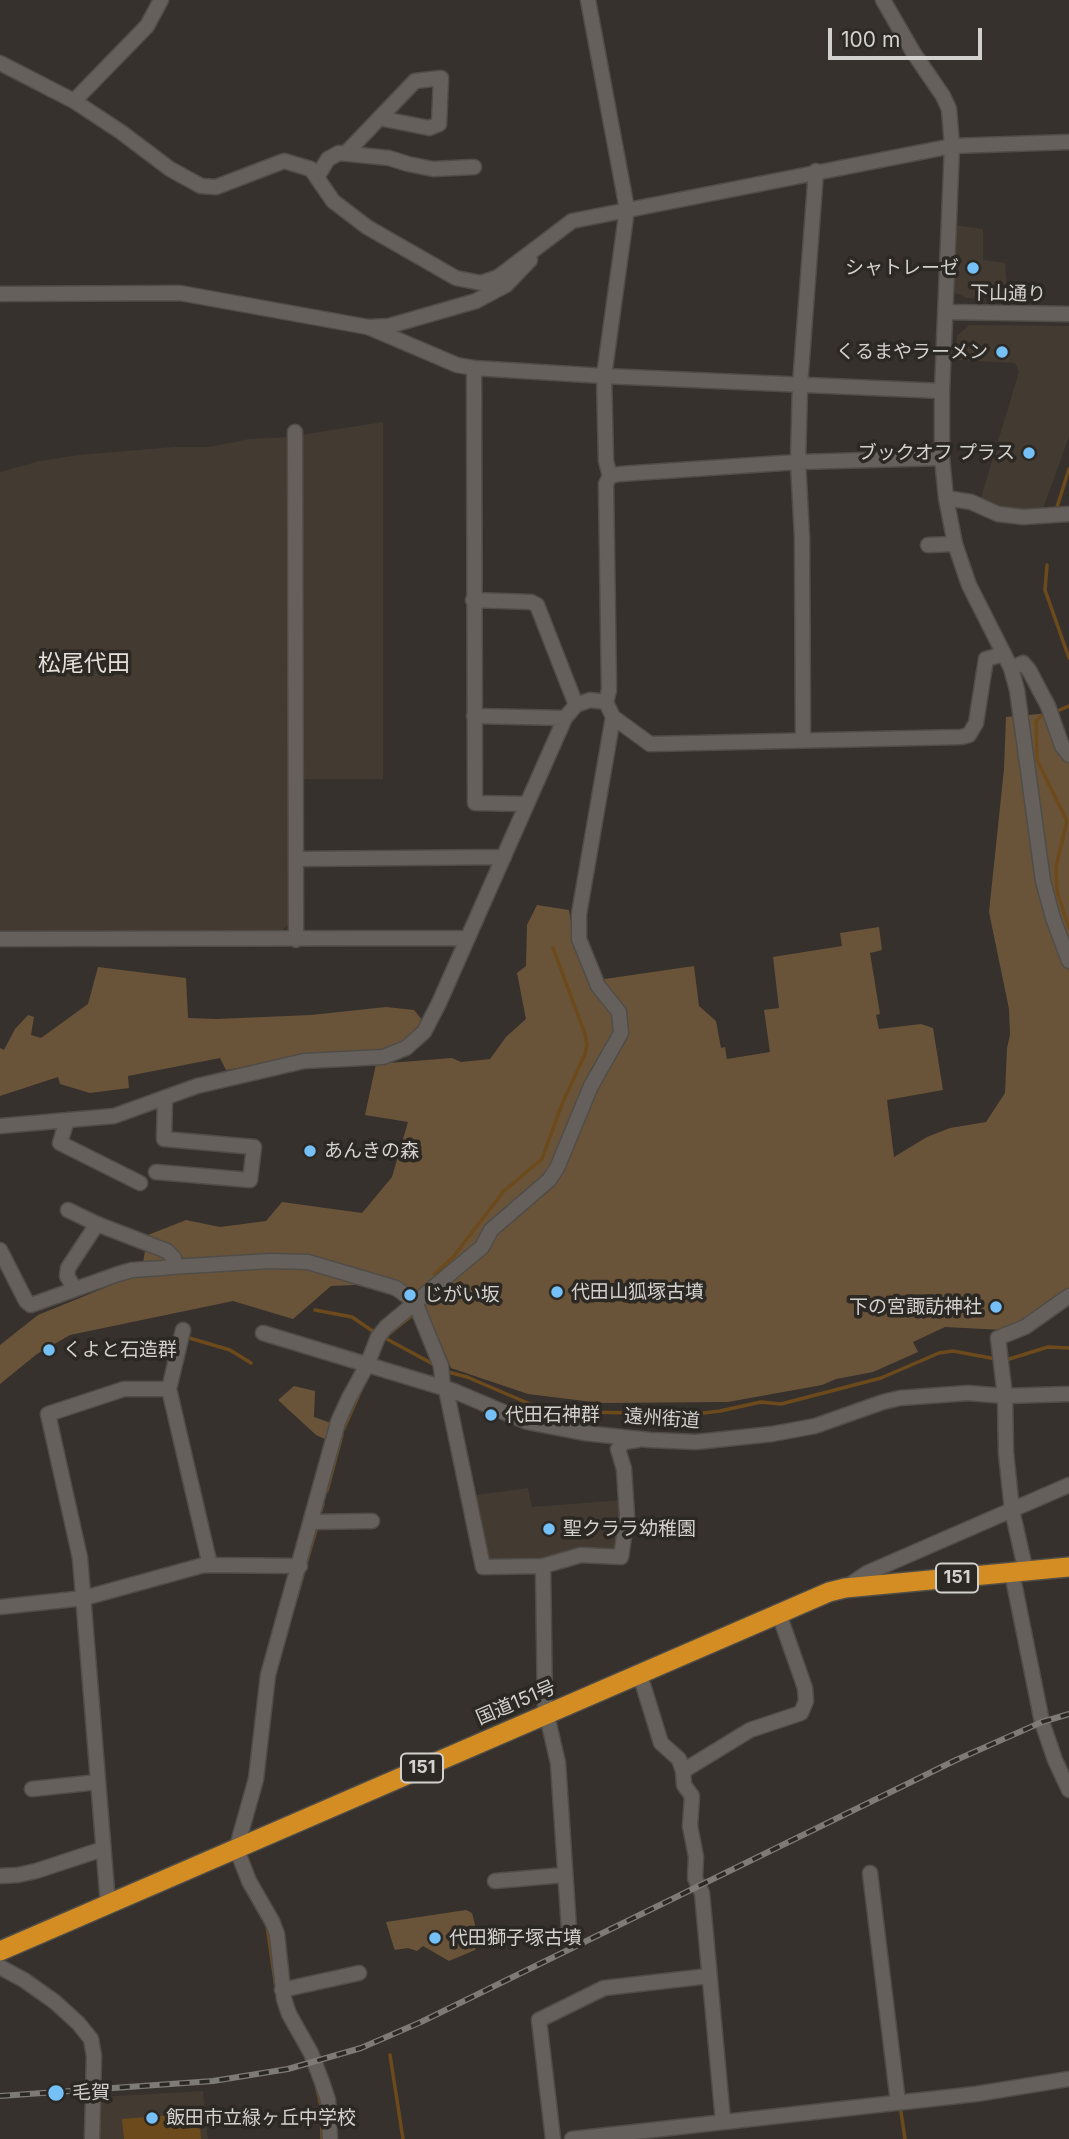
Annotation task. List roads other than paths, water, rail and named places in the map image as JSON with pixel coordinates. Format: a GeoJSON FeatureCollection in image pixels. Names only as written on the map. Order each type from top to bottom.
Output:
{"type":"FeatureCollection","features":[{"type":"Feature","properties":{"kind":"highway","name":"国道151号"},"geometry":{"type":"LineString","coordinates":[[0,1951],[779,1614],[845,1588],[1069,1567]]}},
{"type":"Feature","properties":{"kind":"street"},"geometry":{"type":"LineString","coordinates":[[74,101],[147,26],[161,0]]}},
{"type":"Feature","properties":{"kind":"street"},"geometry":{"type":"LineString","coordinates":[[588,0],[627,209],[604,376],[606,461],[610,477]]}},
{"type":"Feature","properties":{"kind":"street"},"geometry":{"type":"LineString","coordinates":[[883,0],[949,109],[952,146],[942,391],[942,458],[946,498],[955,544],[970,585],[1011,668],[1017,690],[1043,881],[1069,961]]}},
{"type":"Feature","properties":{"kind":"street"},"geometry":{"type":"LineString","coordinates":[[0,63],[74,101],[170,169],[201,186],[216,187],[284,161],[311,169],[333,201],[367,227],[432,265],[465,280],[481,283],[498,277],[572,221],[952,146],[1069,142]]}},
{"type":"Feature","properties":{"kind":"street"},"geometry":{"type":"LineString","coordinates":[[346,153],[379,118],[415,81],[442,78],[439,124],[429,128],[379,118]]}},
{"type":"Feature","properties":{"kind":"street"},"geometry":{"type":"LineString","coordinates":[[317,177],[328,159],[339,153],[389,158],[433,169],[474,167]]}},
{"type":"Feature","properties":{"kind":"street"},"geometry":{"type":"LineString","coordinates":[[803,740],[802,537],[798,462],[800,385],[816,171]]}},
{"type":"Feature","properties":{"kind":"street"},"geometry":{"type":"LineString","coordinates":[[368,327],[402,322],[477,301],[514,279],[549,240]]}},
{"type":"Feature","properties":{"kind":"street"},"geometry":{"type":"LineString","coordinates":[[0,294],[180,293],[368,327],[457,365],[474,368],[942,391]]}},
{"type":"Feature","properties":{"kind":"street","name":"下山通り"},"geometry":{"type":"LineString","coordinates":[[946,312],[1069,314]]}},
{"type":"Feature","properties":{"kind":"street"},"geometry":{"type":"LineString","coordinates":[[474,368],[475,803],[527,804]]}},
{"type":"Feature","properties":{"kind":"street"},"geometry":{"type":"LineString","coordinates":[[295,432],[296,940]]}},
{"type":"Feature","properties":{"kind":"street"},"geometry":{"type":"LineString","coordinates":[[942,458],[798,462],[620,474],[610,477],[606,484],[609,684],[606,702],[613,718],[650,744],[961,737],[969,735],[976,723],[986,659],[1004,654]]}},
{"type":"Feature","properties":{"kind":"street"},"geometry":{"type":"LineString","coordinates":[[946,498],[971,502],[998,514],[1023,517],[1069,514]]}},
{"type":"Feature","properties":{"kind":"street"},"geometry":{"type":"LineString","coordinates":[[928,545],[955,544]]}},
{"type":"Feature","properties":{"kind":"street"},"geometry":{"type":"LineString","coordinates":[[473,600],[531,602],[537,605],[576,705]]}},
{"type":"Feature","properties":{"kind":"street"},"geometry":{"type":"LineString","coordinates":[[1011,668],[1023,663],[1029,670],[1048,706],[1062,746],[1069,755]]}},
{"type":"Feature","properties":{"kind":"street"},"geometry":{"type":"LineString","coordinates":[[0,1126],[122,1114],[197,1086],[304,1061],[383,1057],[406,1048],[419,1038],[430,1022],[565,718],[576,705],[590,700],[606,702]]}},
{"type":"Feature","properties":{"kind":"street"},"geometry":{"type":"LineString","coordinates":[[474,716],[565,718]]}},
{"type":"Feature","properties":{"kind":"street"},"geometry":{"type":"LineString","coordinates":[[330,2139],[328,2100],[311,2053],[289,2014],[282,1990],[277,1934],[255,1894],[237,1850],[256,1779],[268,1675],[338,1422],[378,1337],[386,1326],[482,1247],[498,1223],[548,1180],[556,1168],[591,1086],[621,1033],[619,1012],[598,986],[579,939],[579,914],[613,718]]}},
{"type":"Feature","properties":{"kind":"street"},"geometry":{"type":"LineString","coordinates":[[296,859],[504,857]]}},
{"type":"Feature","properties":{"kind":"street"},"geometry":{"type":"LineString","coordinates":[[0,939],[468,938]]}},
{"type":"Feature","properties":{"kind":"street"},"geometry":{"type":"LineString","coordinates":[[156,1172],[250,1180],[254,1147],[164,1139],[165,1098]]}},
{"type":"Feature","properties":{"kind":"street"},"geometry":{"type":"LineString","coordinates":[[67,1120],[60,1143],[140,1183]]}},
{"type":"Feature","properties":{"kind":"street"},"geometry":{"type":"LineString","coordinates":[[68,1210],[167,1251],[174,1258],[171,1267]]}},
{"type":"Feature","properties":{"kind":"street"},"geometry":{"type":"LineString","coordinates":[[75,1289],[67,1276],[68,1268],[97,1224]]}},
{"type":"Feature","properties":{"kind":"street"},"geometry":{"type":"LineString","coordinates":[[0,1250],[26,1301],[31,1305],[132,1270],[270,1261],[308,1262],[396,1288],[415,1302],[441,1366],[483,1567],[543,1566],[581,1555],[621,1558],[627,1516],[624,1469],[618,1449],[608,1439],[586,1437],[583,1433]]}},
{"type":"Feature","properties":{"kind":"street"},"geometry":{"type":"LineString","coordinates":[[1069,1296],[1025,1327],[999,1338],[1012,1510],[1042,1722],[1069,1790]]}},
{"type":"Feature","properties":{"kind":"street"},"geometry":{"type":"LineString","coordinates":[[183,1330],[169,1389],[210,1565]]}},
{"type":"Feature","properties":{"kind":"street","name":"遠州街道"},"geometry":{"type":"LineString","coordinates":[[263,1333],[445,1389],[527,1422],[583,1433],[650,1440],[696,1442],[779,1433],[815,1426],[900,1398],[968,1393],[1005,1396],[1069,1394]]}},
{"type":"Feature","properties":{"kind":"street"},"geometry":{"type":"LineString","coordinates":[[108,1904],[80,1558],[48,1414],[124,1389],[169,1389]]}},
{"type":"Feature","properties":{"kind":"street"},"geometry":{"type":"LineString","coordinates":[[618,1449],[624,1442],[650,1440]]}},
{"type":"Feature","properties":{"kind":"street"},"geometry":{"type":"LineString","coordinates":[[845,1588],[867,1573],[1069,1485]]}},
{"type":"Feature","properties":{"kind":"street"},"geometry":{"type":"LineString","coordinates":[[312,1522],[372,1521]]}},
{"type":"Feature","properties":{"kind":"street"},"geometry":{"type":"LineString","coordinates":[[0,1606],[84,1598],[210,1565],[300,1566]]}},
{"type":"Feature","properties":{"kind":"street"},"geometry":{"type":"LineString","coordinates":[[543,1566],[546,1715],[558,1763],[569,1929]]}},
{"type":"Feature","properties":{"kind":"street"},"geometry":{"type":"LineString","coordinates":[[683,1771],[750,1730],[801,1713],[806,1701],[805,1688],[779,1614]]}},
{"type":"Feature","properties":{"kind":"street"},"geometry":{"type":"LineString","coordinates":[[640,1675],[661,1742],[679,1759],[684,1785],[692,1796],[695,1878],[702,1894],[723,2121]]}},
{"type":"Feature","properties":{"kind":"street"},"geometry":{"type":"LineString","coordinates":[[32,1790],[98,1782]]}},
{"type":"Feature","properties":{"kind":"street"},"geometry":{"type":"LineString","coordinates":[[0,1876],[36,1871],[103,1849]]}},
{"type":"Feature","properties":{"kind":"street"},"geometry":{"type":"LineString","coordinates":[[870,1873],[898,2102]]}},
{"type":"Feature","properties":{"kind":"street"},"geometry":{"type":"LineString","coordinates":[[495,1881],[564,1875]]}},
{"type":"Feature","properties":{"kind":"street"},"geometry":{"type":"LineString","coordinates":[[0,1967],[55,2002],[91,2039],[94,2056],[92,2139]]}},
{"type":"Feature","properties":{"kind":"street"},"geometry":{"type":"LineString","coordinates":[[282,1990],[359,1973]]}},
{"type":"Feature","properties":{"kind":"street"},"geometry":{"type":"LineString","coordinates":[[553,2139],[539,2020],[604,1989],[709,1976]]}},
{"type":"Feature","properties":{"kind":"street"},"geometry":{"type":"LineString","coordinates":[[572,2139],[687,2132],[723,2121],[976,2094],[1069,2079]]}},
{"type":"Feature","properties":{"kind":"waterway"},"geometry":{"type":"LineString","coordinates":[[1057,507],[1069,469]]}},
{"type":"Feature","properties":{"kind":"waterway"},"geometry":{"type":"LineString","coordinates":[[1047,565],[1045,590],[1069,658]]}},
{"type":"Feature","properties":{"kind":"waterway"},"geometry":{"type":"LineString","coordinates":[[1057,711],[1069,706]]}},
{"type":"Feature","properties":{"kind":"waterway"},"geometry":{"type":"LineString","coordinates":[[1046,712],[1036,721],[1037,760],[1067,821],[1056,867],[1057,892],[1069,928]]}},
{"type":"Feature","properties":{"kind":"waterway"},"geometry":{"type":"LineString","coordinates":[[435,1274],[454,1256],[503,1192],[542,1159],[562,1104],[585,1054],[585,1034],[553,948]]}},
{"type":"Feature","properties":{"kind":"waterway"},"geometry":{"type":"LineString","coordinates":[[315,1310],[352,1317],[374,1332]]}},
{"type":"Feature","properties":{"kind":"waterway"},"geometry":{"type":"LineString","coordinates":[[389,1334],[414,1314]]}},
{"type":"Feature","properties":{"kind":"waterway"},"geometry":{"type":"LineString","coordinates":[[186,1337],[230,1350],[251,1363]]}},
{"type":"Feature","properties":{"kind":"waterway"},"geometry":{"type":"LineString","coordinates":[[383,1337],[433,1364]]}},
{"type":"Feature","properties":{"kind":"waterway"},"geometry":{"type":"LineString","coordinates":[[1006,1360],[1048,1347],[1069,1348]]}},
{"type":"Feature","properties":{"kind":"waterway"},"geometry":{"type":"LineString","coordinates":[[448,1372],[467,1377],[530,1404],[580,1412],[695,1414],[761,1402],[781,1404],[881,1378],[939,1353],[953,1351],[996,1359]]}},
{"type":"Feature","properties":{"kind":"waterway"},"geometry":{"type":"LineString","coordinates":[[344,1428],[361,1390]]}},
{"type":"Feature","properties":{"kind":"waterway"},"geometry":{"type":"LineString","coordinates":[[327,1491],[342,1435]]}},
{"type":"Feature","properties":{"kind":"waterway"},"geometry":{"type":"LineString","coordinates":[[319,1516],[323,1504]]}},
{"type":"Feature","properties":{"kind":"waterway"},"geometry":{"type":"LineString","coordinates":[[296,1599],[316,1530]]}},
{"type":"Feature","properties":{"kind":"waterway"},"geometry":{"type":"LineString","coordinates":[[243,1884],[267,1926],[276,1988]]}},
{"type":"Feature","properties":{"kind":"waterway"},"geometry":{"type":"LineString","coordinates":[[390,2055],[403,2139]]}},
{"type":"Feature","properties":{"kind":"waterway"},"geometry":{"type":"LineString","coordinates":[[317,2089],[321,2106],[322,2139]]}},
{"type":"Feature","properties":{"kind":"waterway"},"geometry":{"type":"LineString","coordinates":[[901,2112],[905,2139]]}},
{"type":"Feature","properties":{"kind":"railway"},"geometry":{"type":"LineString","coordinates":[[0,2096],[213,2081],[288,2069],[361,2048],[421,2022],[956,1760],[1042,1722],[1069,1714]]}},
{"type":"Feature","properties":{"kind":"place","name":"シャトレーゼ"},"geometry":{"type":"Point","coordinates":[973,268]}},
{"type":"Feature","properties":{"kind":"place","name":"くるまやラーメン"},"geometry":{"type":"Point","coordinates":[1002,352]}},
{"type":"Feature","properties":{"kind":"place","name":"ブックオフ プラス"},"geometry":{"type":"Point","coordinates":[1029,453]}},
{"type":"Feature","properties":{"kind":"place","name":"あんきの森"},"geometry":{"type":"Point","coordinates":[310,1151]}},
{"type":"Feature","properties":{"kind":"place","name":"代田山狐塚古墳"},"geometry":{"type":"Point","coordinates":[557,1292]}},
{"type":"Feature","properties":{"kind":"place","name":"じがい坂"},"geometry":{"type":"Point","coordinates":[410,1295]}},
{"type":"Feature","properties":{"kind":"place","name":"下の宮諏訪神社"},"geometry":{"type":"Point","coordinates":[996,1307]}},
{"type":"Feature","properties":{"kind":"place","name":"くよと石造群"},"geometry":{"type":"Point","coordinates":[49,1350]}},
{"type":"Feature","properties":{"kind":"place","name":"代田石神群"},"geometry":{"type":"Point","coordinates":[491,1415]}},
{"type":"Feature","properties":{"kind":"place","name":"聖クララ幼稚園"},"geometry":{"type":"Point","coordinates":[549,1529]}},
{"type":"Feature","properties":{"kind":"place","name":"代田獅子塚古墳"},"geometry":{"type":"Point","coordinates":[435,1938]}},
{"type":"Feature","properties":{"kind":"place","name":"毛賀"},"geometry":{"type":"Point","coordinates":[56,2093]}},
{"type":"Feature","properties":{"kind":"place","name":"飯田市立緑ヶ丘中学校"},"geometry":{"type":"Point","coordinates":[152,2118]}},
{"type":"Feature","properties":{"kind":"district","name":"松尾代田"},"geometry":{"type":"Point","coordinates":[84,664]}}]}
